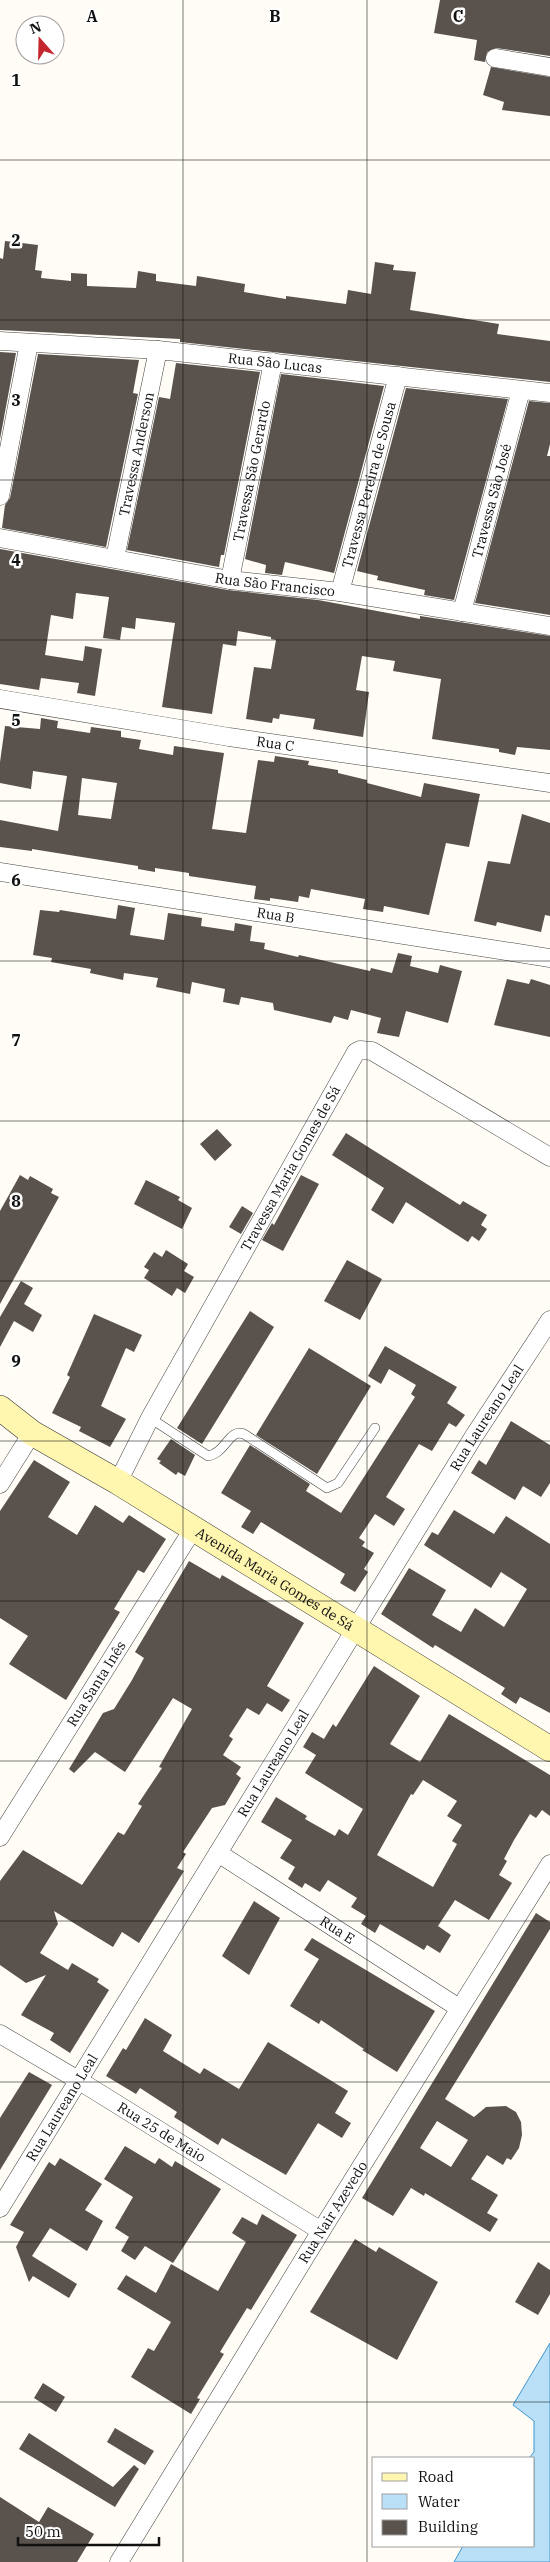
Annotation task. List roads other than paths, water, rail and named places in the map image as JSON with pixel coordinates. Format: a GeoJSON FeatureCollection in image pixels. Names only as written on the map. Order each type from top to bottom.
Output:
{"type":"FeatureCollection","features":[{"type":"Feature","properties":{"kind":"street"},"geometry":{"type":"LineString","coordinates":[[495,58],[550,66]]}},
{"type":"Feature","properties":{"kind":"street","name":"Rua São Lucas"},"geometry":{"type":"LineString","coordinates":[[0,341],[158,350],[550,393]]}},
{"type":"Feature","properties":{"kind":"street"},"geometry":{"type":"LineString","coordinates":[[0,496],[30,342]]}},
{"type":"Feature","properties":{"kind":"street","name":"Travessa Anderson"},"geometry":{"type":"LineString","coordinates":[[115,558],[158,350]]}},
{"type":"Feature","properties":{"kind":"street","name":"Travessa São Gerardo"},"geometry":{"type":"LineString","coordinates":[[230,580],[273,362]]}},
{"type":"Feature","properties":{"kind":"street","name":"Travessa Pereira de Sousa"},"geometry":{"type":"LineString","coordinates":[[340,592],[398,376]]}},
{"type":"Feature","properties":{"kind":"street","name":"Travessa São José"},"geometry":{"type":"LineString","coordinates":[[462,612],[521,390]]}},
{"type":"Feature","properties":{"kind":"street","name":"Rua São Francisco"},"geometry":{"type":"LineString","coordinates":[[0,538],[230,580],[340,592],[550,626]]}},
{"type":"Feature","properties":{"kind":"street","name":"Rua C"},"geometry":{"type":"LineString","coordinates":[[0,699],[229,737],[550,783]]}},
{"type":"Feature","properties":{"kind":"street","name":"Rua B"},"geometry":{"type":"LineString","coordinates":[[0,872],[550,958]]}},
{"type":"Feature","properties":{"kind":"street","name":"Travessa Maria Gomes de Sá"},"geometry":{"type":"LineString","coordinates":[[118,1482],[150,1418],[356,1052],[360,1050],[372,1051],[550,1157]]}},
{"type":"Feature","properties":{"kind":"street","name":"Rua Laureano Leal"},"geometry":{"type":"LineString","coordinates":[[0,2208],[355,1628],[474,1436],[550,1320]]}},
{"type":"Feature","properties":{"kind":"street","name":"Avenida Maria Gomes de Sá"},"geometry":{"type":"LineString","coordinates":[[0,1408],[32,1432],[118,1482],[550,1748]]}},
{"type":"Feature","properties":{"kind":"street"},"geometry":{"type":"LineString","coordinates":[[0,1484],[32,1432]]}},
{"type":"Feature","properties":{"kind":"street","name":"Rua Santa Inês"},"geometry":{"type":"LineString","coordinates":[[0,1837],[193,1529]]}},
{"type":"Feature","properties":{"kind":"street","name":"Rua E"},"geometry":{"type":"LineString","coordinates":[[218,1853],[459,2008]]}},
{"type":"Feature","properties":{"kind":"street","name":"Rua Nair Azevedo"},"geometry":{"type":"LineString","coordinates":[[118,2562],[459,2008],[550,1864]]}},
{"type":"Feature","properties":{"kind":"street","name":"Rua 25 de Maio"},"geometry":{"type":"LineString","coordinates":[[0,2034],[78,2080],[321,2231]]}},
{"type":"Feature","properties":{"kind":"lane"},"geometry":{"type":"LineString","coordinates":[[150,1418],[208,1456],[221,1451],[233,1434],[239,1432],[327,1488],[338,1483],[375,1428]]}},
{"type":"Feature","properties":{"kind":"water"},"geometry":{"type":"Polygon","coordinates":[[[550,2343],[550,2562],[454,2562],[462,2547],[535,2547],[535,2457],[530,2457],[534,2452],[534,2421],[513,2405],[550,2343]]]}}]}
